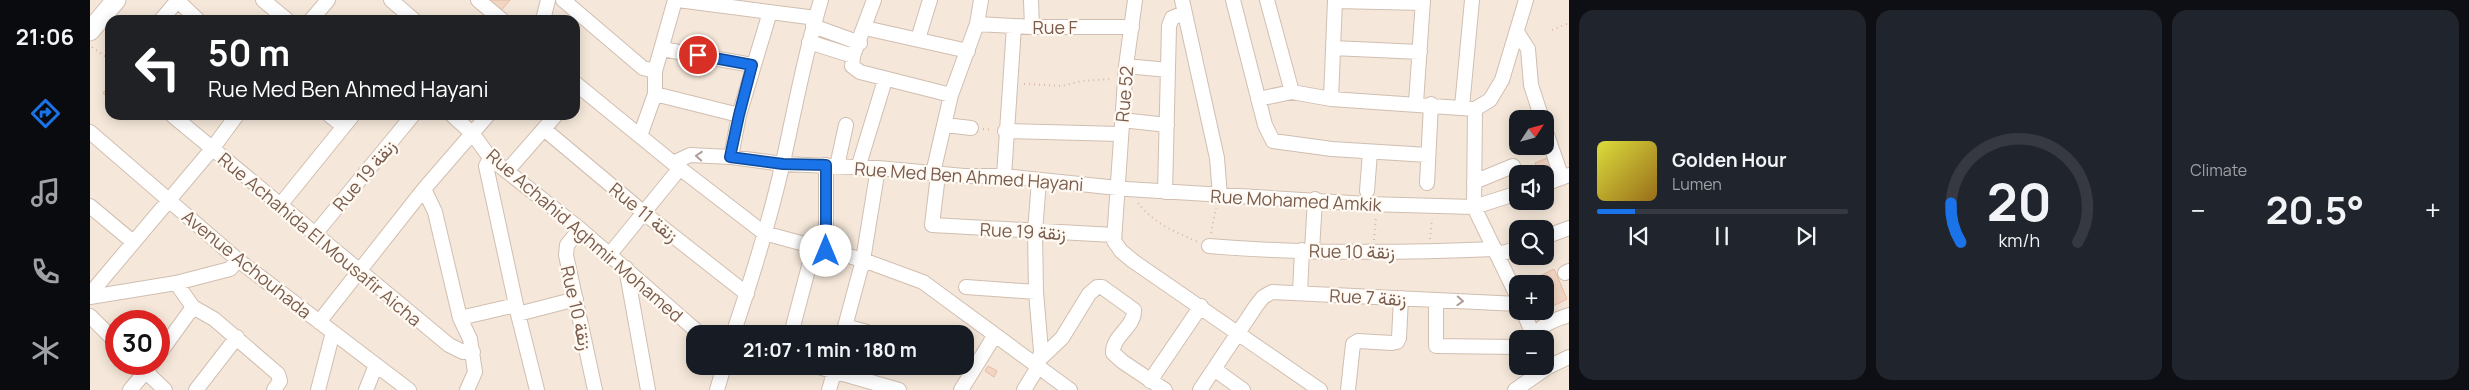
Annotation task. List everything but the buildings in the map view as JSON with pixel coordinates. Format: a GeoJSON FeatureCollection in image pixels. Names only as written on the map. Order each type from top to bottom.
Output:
{"type":"FeatureCollection","features":[{"type":"Feature","properties":{"kind":"street"},"geometry":{"type":"LineString","coordinates":[[165,15],[177,0],[193,15]]}},
{"type":"Feature","properties":{"kind":"street"},"geometry":{"type":"LineString","coordinates":[[263,0],[281,15]]}},
{"type":"Feature","properties":{"kind":"street"},"geometry":{"type":"LineString","coordinates":[[391,0],[408,15]]}},
{"type":"Feature","properties":{"kind":"street"},"geometry":{"type":"LineString","coordinates":[[478,0],[496,15]]}},
{"type":"Feature","properties":{"kind":"street"},"geometry":{"type":"LineString","coordinates":[[545,15],[548,9],[548,0]]}},
{"type":"Feature","properties":{"kind":"street"},"geometry":{"type":"LineString","coordinates":[[563,0],[644,68],[656,71]]}},
{"type":"Feature","properties":{"kind":"street"},"geometry":{"type":"LineString","coordinates":[[640,136],[655,94],[656,71],[677,0],[755,5],[770,12],[814,22],[860,43]]}},
{"type":"Feature","properties":{"kind":"street"},"geometry":{"type":"LineString","coordinates":[[736,325],[747,294],[783,164],[809,42],[821,0]]}},
{"type":"Feature","properties":{"kind":"street"},"geometry":{"type":"LineString","coordinates":[[874,0],[854,56],[852,64],[855,70],[886,80],[951,95]]}},
{"type":"Feature","properties":{"kind":"street"},"geometry":{"type":"LineString","coordinates":[[918,39],[930,0]]}},
{"type":"Feature","properties":{"kind":"street"},"geometry":{"type":"LineString","coordinates":[[935,174],[951,95],[977,24],[981,0]]}},
{"type":"Feature","properties":{"kind":"street"},"geometry":{"type":"LineString","coordinates":[[1031,0],[1032,27]]}},
{"type":"Feature","properties":{"kind":"street","name":"Rue 52"},"geometry":{"type":"LineString","coordinates":[[1114,235],[1123,189],[1121,127],[1135,0]]}},
{"type":"Feature","properties":{"kind":"street"},"geometry":{"type":"LineString","coordinates":[[1233,0],[1266,129],[1273,141],[1332,149],[1428,155]]}},
{"type":"Feature","properties":{"kind":"street"},"geometry":{"type":"LineString","coordinates":[[1267,0],[1292,92]]}},
{"type":"Feature","properties":{"kind":"street"},"geometry":{"type":"LineString","coordinates":[[1472,0],[1468,108],[1474,182],[1474,207],[1509,279]]}},
{"type":"Feature","properties":{"kind":"street"},"geometry":{"type":"LineString","coordinates":[[1258,99],[1292,92],[1331,99],[1416,103],[1468,108],[1490,100],[1496,91],[1526,0]]}},
{"type":"Feature","properties":{"kind":"street"},"geometry":{"type":"LineString","coordinates":[[1331,99],[1335,1],[1423,1],[1416,103]]}},
{"type":"Feature","properties":{"kind":"street"},"geometry":{"type":"LineString","coordinates":[[90,31],[110,2]]}},
{"type":"Feature","properties":{"kind":"street"},"geometry":{"type":"LineString","coordinates":[[314,15],[320,3]]}},
{"type":"Feature","properties":{"kind":"street"},"geometry":{"type":"LineString","coordinates":[[1166,192],[1170,21],[1183,7]]}},
{"type":"Feature","properties":{"kind":"street"},"geometry":{"type":"LineString","coordinates":[[1183,7],[1217,158],[1219,196]]}},
{"type":"Feature","properties":{"kind":"street"},"geometry":{"type":"LineString","coordinates":[[730,157],[752,65],[770,12]]}},
{"type":"Feature","properties":{"kind":"street","name":"Rue F"},"geometry":{"type":"LineString","coordinates":[[977,24],[1014,27],[1132,27]]}},
{"type":"Feature","properties":{"kind":"street"},"geometry":{"type":"LineString","coordinates":[[1004,176],[1008,82],[1014,27]]}},
{"type":"Feature","properties":{"kind":"street"},"geometry":{"type":"LineString","coordinates":[[865,28],[968,51]]}},
{"type":"Feature","properties":{"kind":"street"},"geometry":{"type":"LineString","coordinates":[[1517,32],[1528,49],[1530,85],[1539,110]]}},
{"type":"Feature","properties":{"kind":"street"},"geometry":{"type":"LineString","coordinates":[[809,42],[854,56]]}},
{"type":"Feature","properties":{"kind":"street"},"geometry":{"type":"LineString","coordinates":[[1333,48],[1420,52]]}},
{"type":"Feature","properties":{"kind":"street"},"geometry":{"type":"LineString","coordinates":[[662,49],[752,65]]}},
{"type":"Feature","properties":{"kind":"street"},"geometry":{"type":"LineString","coordinates":[[1126,72],[1168,70]]}},
{"type":"Feature","properties":{"kind":"street"},"geometry":{"type":"LineString","coordinates":[[858,168],[886,80]]}},
{"type":"Feature","properties":{"kind":"street"},"geometry":{"type":"LineString","coordinates":[[580,90],[764,233],[864,260],[923,282],[995,335],[1039,362],[1070,390]]}},
{"type":"Feature","properties":{"kind":"street"},"geometry":{"type":"LineString","coordinates":[[655,94],[739,115]]}},
{"type":"Feature","properties":{"kind":"street"},"geometry":{"type":"LineString","coordinates":[[1427,183],[1431,104]]}},
{"type":"Feature","properties":{"kind":"street","name":"Rue Achahida El Mousafir Aicha"},"geometry":{"type":"LineString","coordinates":[[178,120],[360,269],[449,345],[463,352],[473,352]]}},
{"type":"Feature","properties":{"kind":"street"},"geometry":{"type":"LineString","coordinates":[[90,296],[212,149],[233,120]]}},
{"type":"Feature","properties":{"kind":"street"},"geometry":{"type":"LineString","coordinates":[[335,120],[343,126]]}},
{"type":"Feature","properties":{"kind":"street"},"geometry":{"type":"LineString","coordinates":[[281,204],[348,120]]}},
{"type":"Feature","properties":{"kind":"street","name":"Rue 19 زنقة"},"geometry":{"type":"LineString","coordinates":[[315,234],[409,120]]}},
{"type":"Feature","properties":{"kind":"street","name":"Rue Achahid Aghmir Mohamed"},"geometry":{"type":"LineString","coordinates":[[458,120],[473,134],[490,158],[508,170],[610,254],[690,325]]}},
{"type":"Feature","properties":{"kind":"street"},"geometry":{"type":"LineString","coordinates":[[319,322],[424,189],[484,120]]}},
{"type":"Feature","properties":{"kind":"street"},"geometry":{"type":"LineString","coordinates":[[508,170],[552,120]]}},
{"type":"Feature","properties":{"kind":"street"},"geometry":{"type":"LineString","coordinates":[[794,325],[820,249],[832,166],[846,125]]}},
{"type":"Feature","properties":{"kind":"street"},"geometry":{"type":"LineString","coordinates":[[945,125],[971,128]]}},
{"type":"Feature","properties":{"kind":"street"},"geometry":{"type":"LineString","coordinates":[[1006,131],[1167,125]]}},
{"type":"Feature","properties":{"kind":"street","name":"Rue 11 زنقة"},"geometry":{"type":"LineString","coordinates":[[544,129],[644,213],[747,294]]}},
{"type":"Feature","properties":{"kind":"street","name":"Avenue Achouhada"},"geometry":{"type":"LineString","coordinates":[[90,132],[238,260],[407,390]]}},
{"type":"Feature","properties":{"kind":"street"},"geometry":{"type":"LineString","coordinates":[[1554,151],[1565,177]]}},
{"type":"Feature","properties":{"kind":"street"},"geometry":{"type":"LineString","coordinates":[[1367,191],[1370,152]]}},
{"type":"Feature","properties":{"kind":"street","name":"Rue Med Ben Ahmed Hayani"},"geometry":{"type":"LineString","coordinates":[[677,166],[690,155],[730,157],[783,164],[878,168],[935,174],[1004,176],[1123,189]]}},
{"type":"Feature","properties":{"kind":"street"},"geometry":{"type":"LineString","coordinates":[[490,158],[486,166],[517,310],[537,390]]}},
{"type":"Feature","properties":{"kind":"street"},"geometry":{"type":"LineString","coordinates":[[610,254],[644,213],[677,166]]}},
{"type":"Feature","properties":{"kind":"street"},"geometry":{"type":"LineString","coordinates":[[845,325],[864,260],[878,168]]}},
{"type":"Feature","properties":{"kind":"street"},"geometry":{"type":"LineString","coordinates":[[1474,182],[1509,168]]}},
{"type":"Feature","properties":{"kind":"street","name":"Rue 19 زنقة"},"geometry":{"type":"LineString","coordinates":[[935,174],[932,225],[1114,235]]}},
{"type":"Feature","properties":{"kind":"street"},"geometry":{"type":"LineString","coordinates":[[1039,180],[1035,232],[1039,362]]}},
{"type":"Feature","properties":{"kind":"street"},"geometry":{"type":"LineString","coordinates":[[424,189],[435,212],[460,318],[470,338],[473,352],[474,378],[467,390]]}},
{"type":"Feature","properties":{"kind":"street","name":"Rue Mohamed Amkik"},"geometry":{"type":"LineString","coordinates":[[1123,189],[1219,196],[1474,207],[1509,196]]}},
{"type":"Feature","properties":{"kind":"street"},"geometry":{"type":"LineString","coordinates":[[1300,293],[1315,199]]}},
{"type":"Feature","properties":{"kind":"street"},"geometry":{"type":"LineString","coordinates":[[91,208],[133,242]]}},
{"type":"Feature","properties":{"kind":"street"},"geometry":{"type":"LineString","coordinates":[[1554,234],[1569,228]]}},
{"type":"Feature","properties":{"kind":"street","name":"Rue 10 زنقة"},"geometry":{"type":"LineString","coordinates":[[580,229],[566,251],[595,390]]}},
{"type":"Feature","properties":{"kind":"street"},"geometry":{"type":"LineString","coordinates":[[1114,235],[1114,241],[1121,251],[1320,390]]}},
{"type":"Feature","properties":{"kind":"street","name":"Rue 10 زنقة"},"geometry":{"type":"LineString","coordinates":[[1209,246],[1373,252],[1496,252],[1509,250]]}},
{"type":"Feature","properties":{"kind":"street"},"geometry":{"type":"LineString","coordinates":[[90,296],[176,283],[230,269],[238,260]]}},
{"type":"Feature","properties":{"kind":"street"},"geometry":{"type":"LineString","coordinates":[[626,268],[648,390]]}},
{"type":"Feature","properties":{"kind":"street"},"geometry":{"type":"LineString","coordinates":[[176,283],[193,307],[214,319],[278,374],[280,381],[274,390]]}},
{"type":"Feature","properties":{"kind":"street"},"geometry":{"type":"LineString","coordinates":[[966,287],[1036,292]]}},
{"type":"Feature","properties":{"kind":"street"},"geometry":{"type":"LineString","coordinates":[[1024,390],[1039,362],[1065,334],[1089,294],[1097,287],[1102,287],[1134,310],[1134,317],[1114,344],[1113,353],[1122,362],[1165,390]]}},
{"type":"Feature","properties":{"kind":"street","name":"Rue 7 زنقة"},"geometry":{"type":"LineString","coordinates":[[1239,332],[1256,306],[1268,294],[1300,293],[1509,304]]}},
{"type":"Feature","properties":{"kind":"street"},"geometry":{"type":"LineString","coordinates":[[1348,390],[1354,344],[1358,341],[1397,342],[1399,338],[1400,298]]}},
{"type":"Feature","properties":{"kind":"street"},"geometry":{"type":"LineString","coordinates":[[460,318],[576,299]]}},
{"type":"Feature","properties":{"kind":"street"},"geometry":{"type":"LineString","coordinates":[[1436,300],[1436,346],[1509,347]]}},
{"type":"Feature","properties":{"kind":"street"},"geometry":{"type":"LineString","coordinates":[[1150,381],[1201,306]]}},
{"type":"Feature","properties":{"kind":"street"},"geometry":{"type":"LineString","coordinates":[[170,339],[193,307]]}},
{"type":"Feature","properties":{"kind":"street"},"geometry":{"type":"LineString","coordinates":[[1539,330],[1550,321],[1569,315]]}},
{"type":"Feature","properties":{"kind":"street"},"geometry":{"type":"LineString","coordinates":[[90,316],[105,331]]}},
{"type":"Feature","properties":{"kind":"street"},"geometry":{"type":"LineString","coordinates":[[318,390],[333,332]]}},
{"type":"Feature","properties":{"kind":"street"},"geometry":{"type":"LineString","coordinates":[[1200,390],[1239,332]]}},
{"type":"Feature","properties":{"kind":"street"},"geometry":{"type":"LineString","coordinates":[[974,359],[995,335]]}},
{"type":"Feature","properties":{"kind":"street"},"geometry":{"type":"LineString","coordinates":[[196,390],[236,337]]}},
{"type":"Feature","properties":{"kind":"street"},"geometry":{"type":"LineString","coordinates":[[1554,362],[1569,357]]}},
{"type":"Feature","properties":{"kind":"street"},"geometry":{"type":"LineString","coordinates":[[366,390],[376,365]]}},
{"type":"Feature","properties":{"kind":"street"},"geometry":{"type":"LineString","coordinates":[[1214,369],[1243,390]]}},
{"type":"Feature","properties":{"kind":"street"},"geometry":{"type":"LineString","coordinates":[[130,390],[139,375]]}},
{"type":"Feature","properties":{"kind":"street"},"geometry":{"type":"LineString","coordinates":[[152,375],[165,390]]}},
{"type":"Feature","properties":{"kind":"street"},"geometry":{"type":"LineString","coordinates":[[718,390],[722,375]]}},
{"type":"Feature","properties":{"kind":"street"},"geometry":{"type":"LineString","coordinates":[[829,390],[833,375]]}},
{"type":"Feature","properties":{"kind":"street"},"geometry":{"type":"LineString","coordinates":[[854,375],[893,389]]}},
{"type":"Feature","properties":{"kind":"street"},"geometry":{"type":"LineString","coordinates":[[961,390],[966,375]]}},
{"type":"Feature","properties":{"kind":"street"},"geometry":{"type":"LineString","coordinates":[[1515,390],[1532,385]]}},
{"type":"Feature","properties":{"kind":"path"},"geometry":{"type":"LineString","coordinates":[[1552,30],[1569,23]]}},
{"type":"Feature","properties":{"kind":"path"},"geometry":{"type":"LineString","coordinates":[[90,45],[105,56]]}},
{"type":"Feature","properties":{"kind":"path"},"geometry":{"type":"LineString","coordinates":[[1008,82],[1038,86],[1062,86],[1126,72]]}},
{"type":"Feature","properties":{"kind":"path"},"geometry":{"type":"LineString","coordinates":[[971,128],[1006,131]]}},
{"type":"Feature","properties":{"kind":"path"},"geometry":{"type":"LineString","coordinates":[[1123,189],[1149,216],[1173,231],[1209,246],[1219,196]]}},
{"type":"Feature","properties":{"kind":"path"},"geometry":{"type":"LineString","coordinates":[[1373,252],[1377,204]]}},
{"type":"Feature","properties":{"kind":"path"},"geometry":{"type":"LineString","coordinates":[[1429,252],[1433,206]]}},
{"type":"Feature","properties":{"kind":"shaded area"},"geometry":{"type":"Polygon","coordinates":[[[90,0],[1569,0],[1569,390],[90,390],[90,0]]]}},
{"type":"Feature","properties":{"kind":"route"},"geometry":{"type":"LineString","coordinates":[[698,55],[752,65],[730,157],[783,164],[826,165],[826,251]]}}]}
